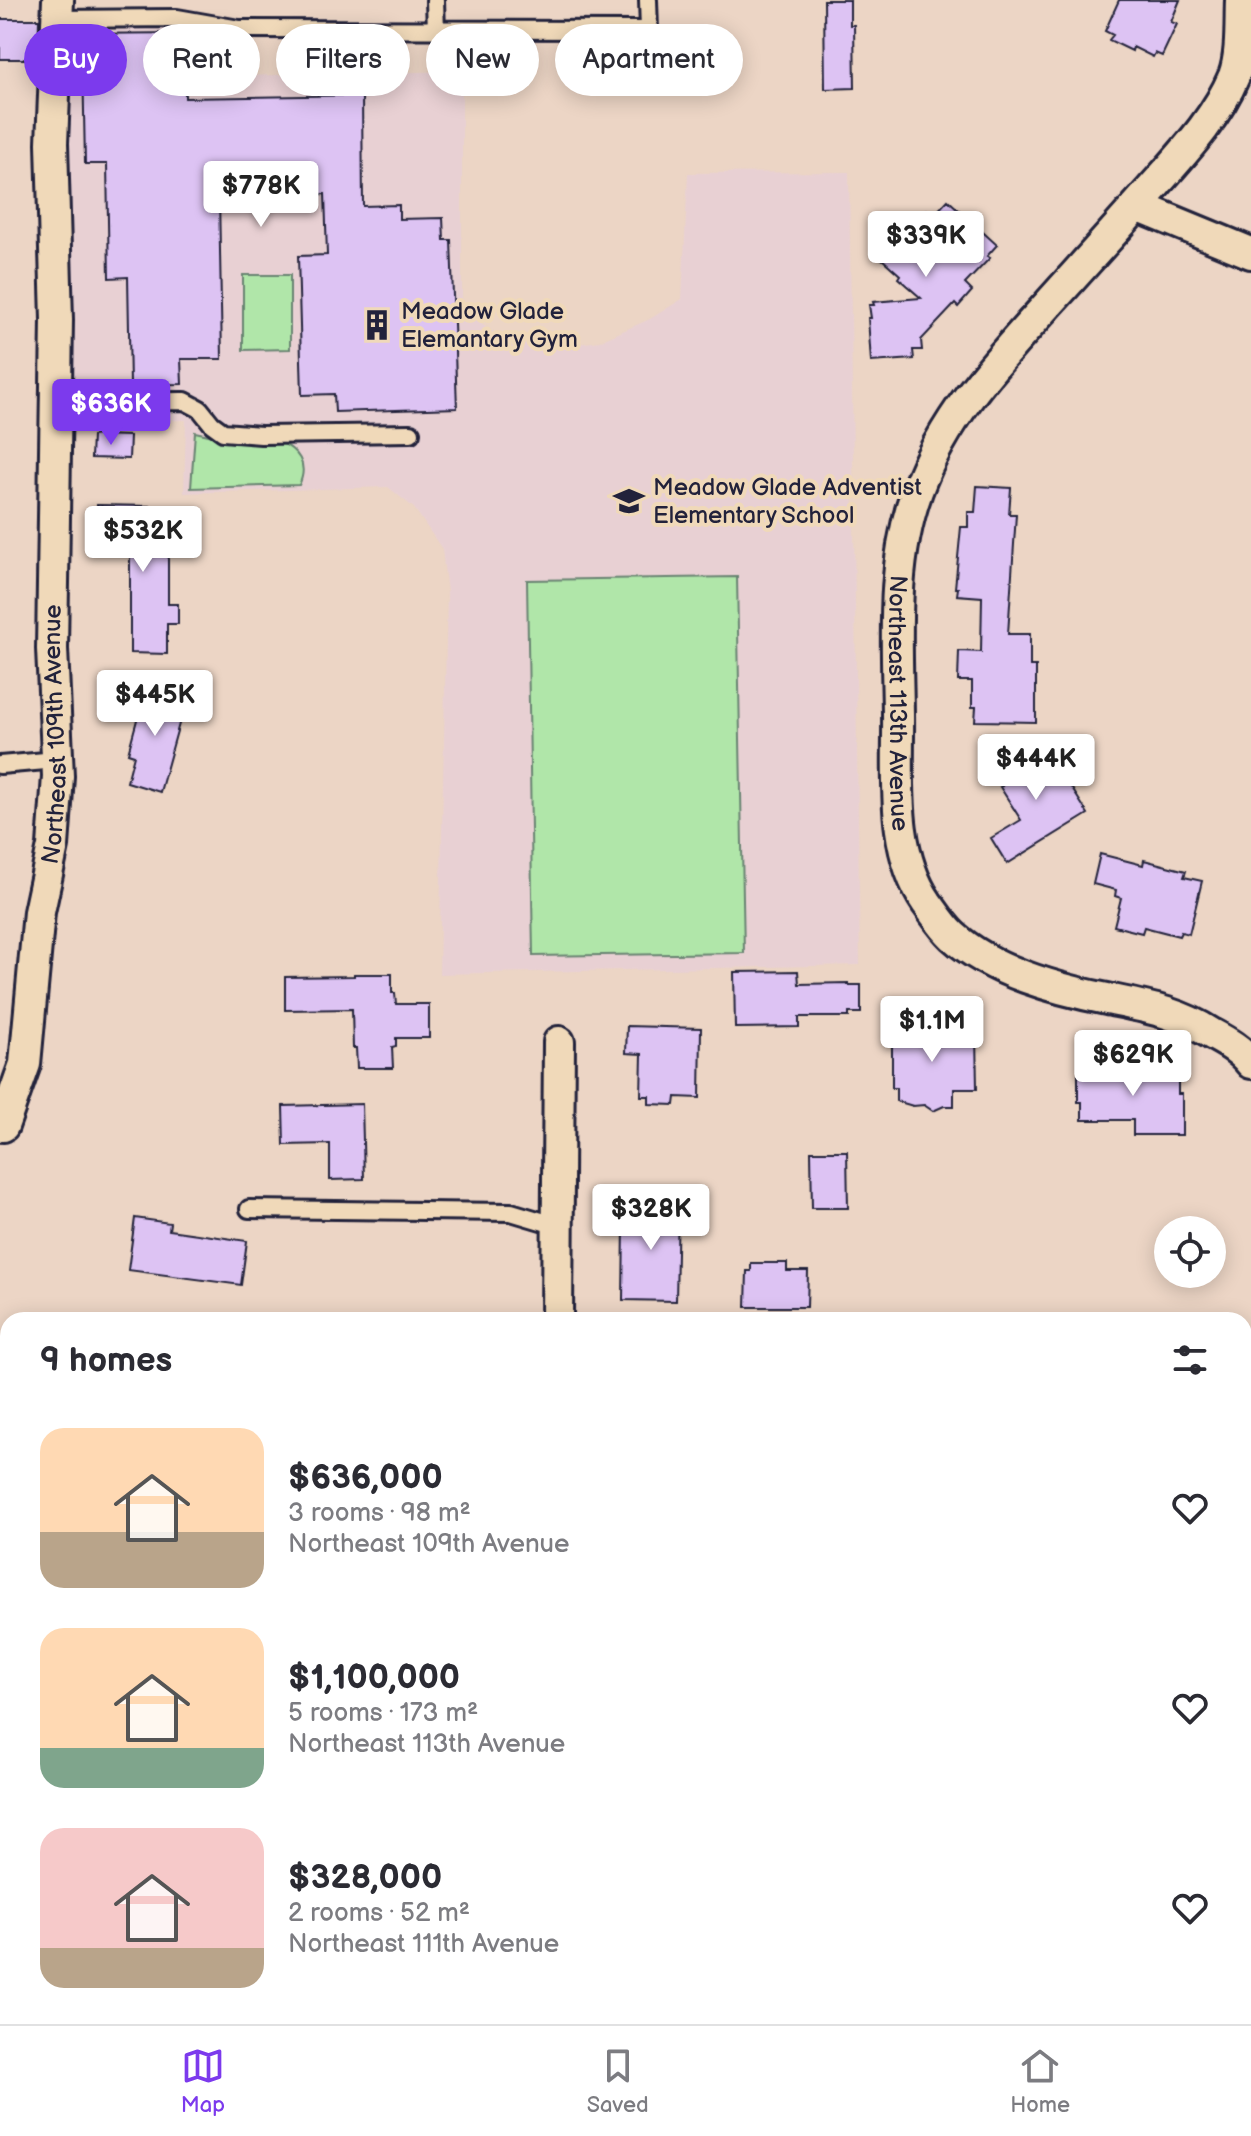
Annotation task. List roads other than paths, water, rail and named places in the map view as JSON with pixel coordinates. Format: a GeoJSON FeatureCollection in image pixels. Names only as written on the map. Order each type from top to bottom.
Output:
{"type":"FeatureCollection","features":[{"type":"Feature","properties":{"kind":"street","name":"Northeast 113th Avenue"},"geometry":{"type":"LineString","coordinates":[[1241,0],[1240,38],[1234,75],[1209,120],[1137,206],[978,384],[951,421],[917,492],[902,550],[896,600],[901,827],[908,866],[925,900],[952,935],[987,960],[1031,980],[1141,1005],[1182,1018],[1233,1046],[1251,1063]]}},
{"type":"Feature","properties":{"kind":"street","name":"Northeast 109th Avenue"},"geometry":{"type":"LineString","coordinates":[[3,1126],[25,1064],[39,912],[53,846],[58,776],[52,649],[57,320],[52,143],[58,10]]}},
{"type":"Feature","properties":{"kind":"street"},"geometry":{"type":"LineString","coordinates":[[1137,206],[1251,253]]}},
{"type":"Feature","properties":{"kind":"street"},"geometry":{"type":"LineString","coordinates":[[557,1312],[559,1042]]}},
{"type":"Feature","properties":{"kind":"lane"},"geometry":{"type":"LineString","coordinates":[[435,0],[436,24]]}},
{"type":"Feature","properties":{"kind":"lane"},"geometry":{"type":"LineString","coordinates":[[539,31],[649,30],[648,0]]}},
{"type":"Feature","properties":{"kind":"lane"},"geometry":{"type":"LineString","coordinates":[[58,10],[177,18],[239,29],[426,31]]}},
{"type":"Feature","properties":{"kind":"lane"},"geometry":{"type":"LineString","coordinates":[[56,402],[185,401],[200,409],[223,432],[261,435],[411,433]]}},
{"type":"Feature","properties":{"kind":"lane"},"geometry":{"type":"LineString","coordinates":[[0,765],[57,760]]}},
{"type":"Feature","properties":{"kind":"lane"},"geometry":{"type":"LineString","coordinates":[[249,1209],[511,1212],[558,1226]]}},
{"type":"Feature","properties":{"kind":"place","name":"Meadow Glade Elemantary Gym"},"geometry":{"type":"Point","coordinates":[377,325]}},
{"type":"Feature","properties":{"kind":"place","name":"Meadow Glade Adventist Elementary School"},"geometry":{"type":"Point","coordinates":[629,501]}}]}
